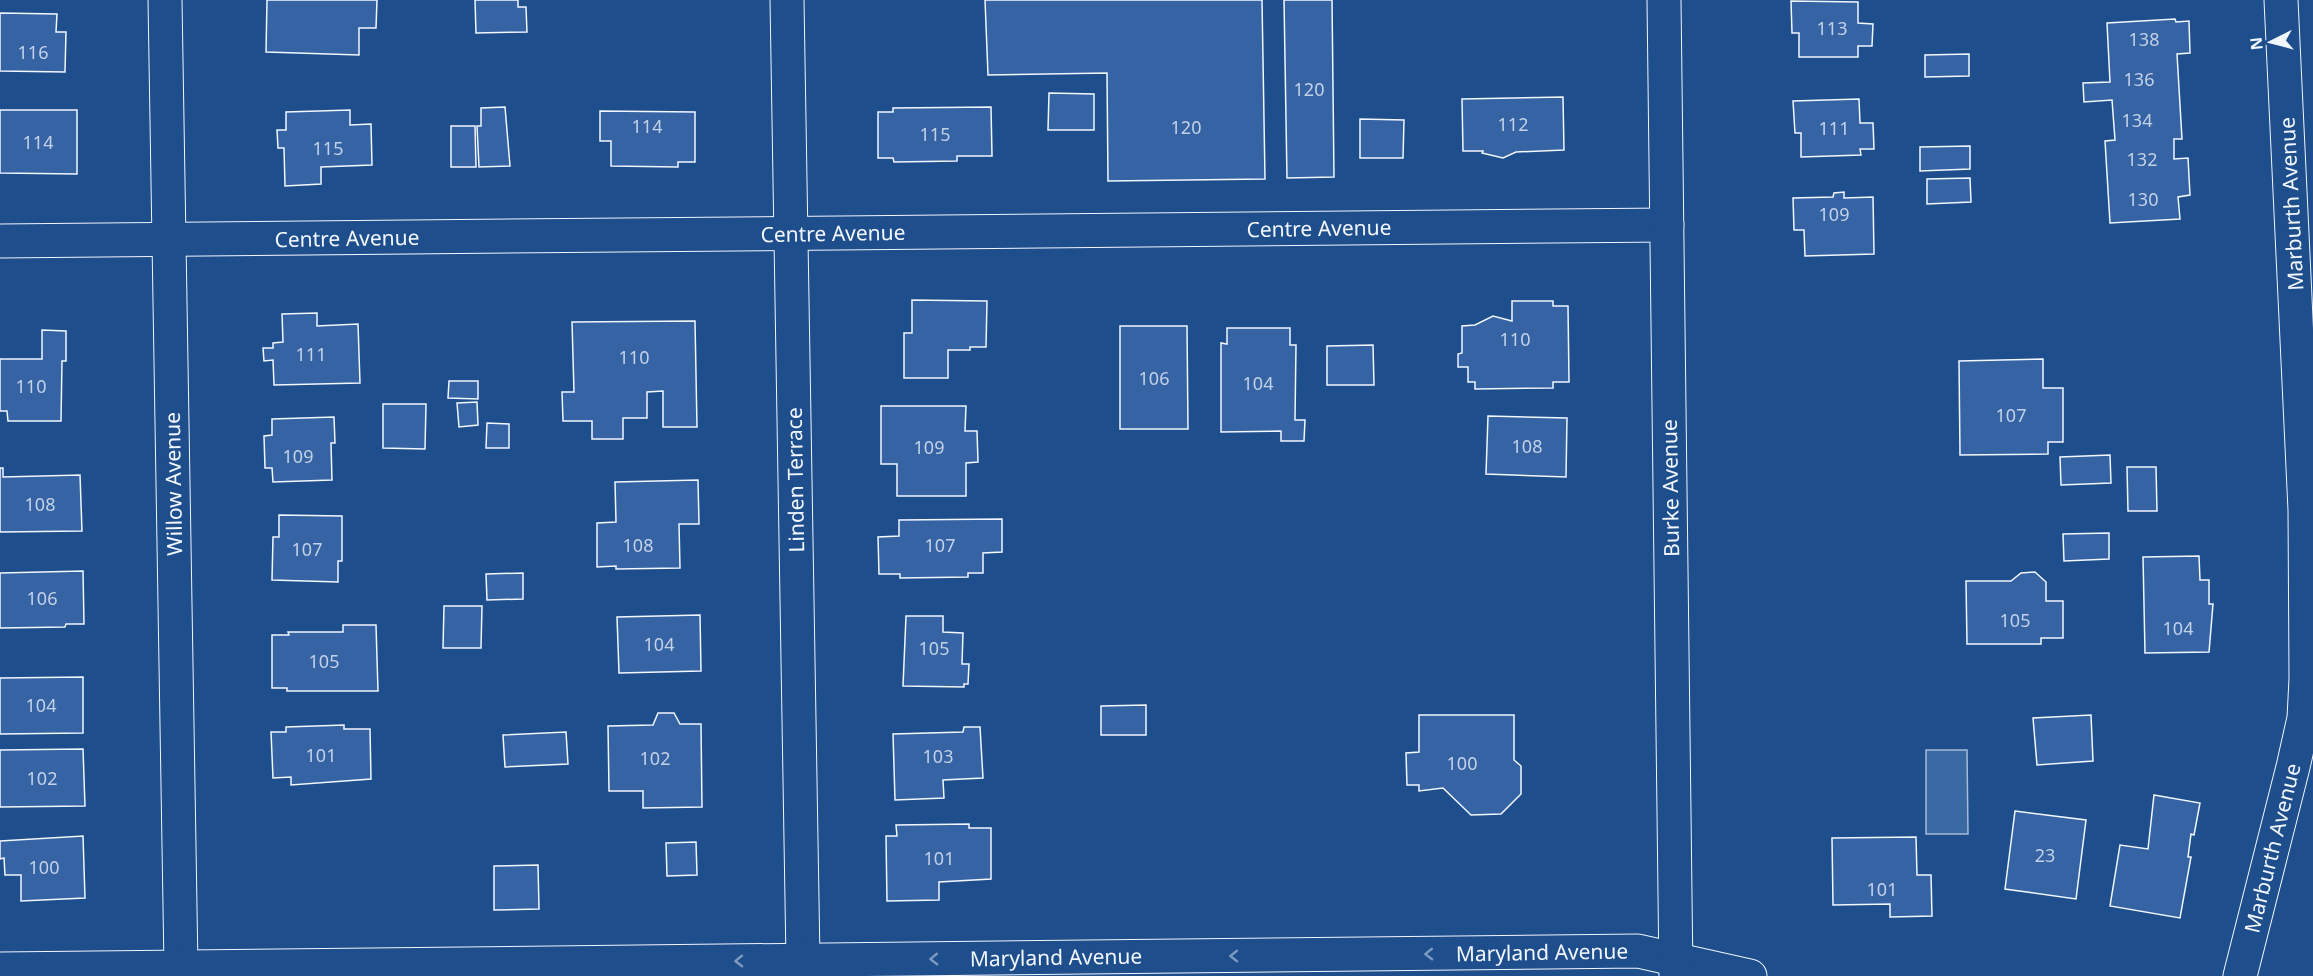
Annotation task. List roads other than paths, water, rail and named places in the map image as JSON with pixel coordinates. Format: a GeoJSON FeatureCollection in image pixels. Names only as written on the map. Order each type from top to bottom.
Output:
{"type":"FeatureCollection","features":[{"type":"Feature","properties":{"kind":"street","name":"Willow Avenue"},"geometry":{"type":"LineString","coordinates":[[165,0],[181,967]]}},
{"type":"Feature","properties":{"kind":"street","name":"Linden Terrace"},"geometry":{"type":"LineString","coordinates":[[787,0],[803,960]]}},
{"type":"Feature","properties":{"kind":"street","name":"Burke Avenue"},"geometry":{"type":"LineString","coordinates":[[1664,0],[1676,968]]}},
{"type":"Feature","properties":{"kind":"street","name":"Marburth Avenue"},"geometry":{"type":"LineString","coordinates":[[2240,976],[2304,718],[2306,680],[2305,510],[2281,0]]}},
{"type":"Feature","properties":{"kind":"street","name":"Centre Avenue"},"geometry":{"type":"LineString","coordinates":[[0,241],[1667,225]]}},
{"type":"Feature","properties":{"kind":"street","name":"Maryland Avenue"},"geometry":{"type":"LineString","coordinates":[[0,969],[181,967],[640,969],[803,960],[1638,951],[1676,968],[1750,976]]}},
{"type":"Feature","properties":{"kind":"water"},"geometry":{"type":"Polygon","coordinates":[[[1926,750],[1967,750],[1968,834],[1926,834],[1926,750]]]}}]}
